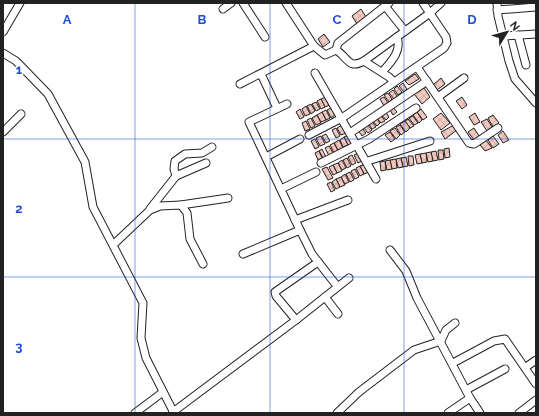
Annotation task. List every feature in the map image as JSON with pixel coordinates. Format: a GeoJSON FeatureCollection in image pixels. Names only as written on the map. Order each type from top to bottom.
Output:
{"type":"FeatureCollection","features":[{"type":"Feature","properties":{"kind":"street"},"geometry":{"type":"LineString","coordinates":[[3,32],[5,23],[20,3]]}},
{"type":"Feature","properties":{"kind":"street"},"geometry":{"type":"LineString","coordinates":[[223,9],[231,3]]}},
{"type":"Feature","properties":{"kind":"street"},"geometry":{"type":"LineString","coordinates":[[244,3],[265,37]]}},
{"type":"Feature","properties":{"kind":"street"},"geometry":{"type":"LineString","coordinates":[[286,3],[314,46],[326,55],[336,50],[339,42],[387,4],[405,31]]}},
{"type":"Feature","properties":{"kind":"street"},"geometry":{"type":"LineString","coordinates":[[309,135],[342,118],[444,48],[447,43],[446,37],[423,3]]}},
{"type":"Feature","properties":{"kind":"street"},"geometry":{"type":"LineString","coordinates":[[336,50],[351,64],[364,61],[430,13],[440,3]]}},
{"type":"Feature","properties":{"kind":"street"},"geometry":{"type":"LineString","coordinates":[[536,7],[497,6],[509,61],[515,79],[536,103]]}},
{"type":"Feature","properties":{"kind":"street"},"geometry":{"type":"LineString","coordinates":[[504,36],[536,34]]}},
{"type":"Feature","properties":{"kind":"street"},"geometry":{"type":"LineString","coordinates":[[518,35],[526,65]]}},
{"type":"Feature","properties":{"kind":"street"},"geometry":{"type":"LineString","coordinates":[[382,72],[397,52],[399,44],[397,37]]}},
{"type":"Feature","properties":{"kind":"street"},"geometry":{"type":"LineString","coordinates":[[240,84],[314,46]]}},
{"type":"Feature","properties":{"kind":"street"},"geometry":{"type":"LineString","coordinates":[[3,53],[16,61],[48,94],[69,130],[85,162],[93,207],[114,244],[143,303],[142,345],[146,358],[174,412],[349,278]]}},
{"type":"Feature","properties":{"kind":"street"},"geometry":{"type":"LineString","coordinates":[[364,61],[382,72],[394,82]]}},
{"type":"Feature","properties":{"kind":"street"},"geometry":{"type":"LineString","coordinates":[[416,67],[469,143],[474,144],[498,128]]}},
{"type":"Feature","properties":{"kind":"street"},"geometry":{"type":"LineString","coordinates":[[315,73],[368,161],[376,179]]}},
{"type":"Feature","properties":{"kind":"street"},"geometry":{"type":"LineString","coordinates":[[261,74],[277,108]]}},
{"type":"Feature","properties":{"kind":"street"},"geometry":{"type":"LineString","coordinates":[[438,97],[464,78]]}},
{"type":"Feature","properties":{"kind":"street"},"geometry":{"type":"LineString","coordinates":[[350,133],[427,81]]}},
{"type":"Feature","properties":{"kind":"street"},"geometry":{"type":"LineString","coordinates":[[287,104],[249,122],[300,230],[318,262],[337,286]]}},
{"type":"Feature","properties":{"kind":"street"},"geometry":{"type":"LineString","coordinates":[[321,163],[358,145],[416,108]]}},
{"type":"Feature","properties":{"kind":"street"},"geometry":{"type":"LineString","coordinates":[[3,132],[21,114]]}},
{"type":"Feature","properties":{"kind":"street"},"geometry":{"type":"LineString","coordinates":[[266,157],[300,139]]}},
{"type":"Feature","properties":{"kind":"street"},"geometry":{"type":"LineString","coordinates":[[368,161],[430,141]]}},
{"type":"Feature","properties":{"kind":"street"},"geometry":{"type":"LineString","coordinates":[[176,176],[174,169],[175,161],[178,157],[185,154],[202,153],[212,148]]}},
{"type":"Feature","properties":{"kind":"street"},"geometry":{"type":"LineString","coordinates":[[114,244],[150,210],[176,176],[206,162]]}},
{"type":"Feature","properties":{"kind":"street"},"geometry":{"type":"LineString","coordinates":[[281,189],[316,172]]}},
{"type":"Feature","properties":{"kind":"street"},"geometry":{"type":"LineString","coordinates":[[150,210],[160,206],[181,205],[228,198]]}},
{"type":"Feature","properties":{"kind":"street"},"geometry":{"type":"LineString","coordinates":[[295,220],[348,200]]}},
{"type":"Feature","properties":{"kind":"street"},"geometry":{"type":"LineString","coordinates":[[181,205],[187,213],[190,239],[203,264]]}},
{"type":"Feature","properties":{"kind":"street"},"geometry":{"type":"LineString","coordinates":[[243,254],[300,230]]}},
{"type":"Feature","properties":{"kind":"street"},"geometry":{"type":"LineString","coordinates":[[390,250],[406,271],[417,298],[453,363],[470,398],[480,413]]}},
{"type":"Feature","properties":{"kind":"street"},"geometry":{"type":"LineString","coordinates":[[296,320],[276,296],[275,292],[318,262]]}},
{"type":"Feature","properties":{"kind":"street"},"geometry":{"type":"LineString","coordinates":[[325,297],[338,314]]}},
{"type":"Feature","properties":{"kind":"street"},"geometry":{"type":"LineString","coordinates":[[337,413],[359,392],[414,350],[441,341],[446,330],[455,324]]}},
{"type":"Feature","properties":{"kind":"street"},"geometry":{"type":"LineString","coordinates":[[453,363],[494,341],[505,339],[526,367],[536,384]]}},
{"type":"Feature","properties":{"kind":"street"},"geometry":{"type":"LineString","coordinates":[[526,367],[536,360]]}},
{"type":"Feature","properties":{"kind":"street"},"geometry":{"type":"LineString","coordinates":[[466,390],[506,369]]}},
{"type":"Feature","properties":{"kind":"street"},"geometry":{"type":"LineString","coordinates":[[135,413],[163,392]]}},
{"type":"Feature","properties":{"kind":"street"},"geometry":{"type":"LineString","coordinates":[[448,413],[470,398]]}},
{"type":"Feature","properties":{"kind":"street"},"geometry":{"type":"LineString","coordinates":[[519,413],[536,400]]}},
{"type":"Feature","properties":{"kind":"building"},"geometry":{"type":"Polygon","coordinates":[[[361,9],[366,17],[357,24],[352,16],[361,9]]]}},
{"type":"Feature","properties":{"kind":"building"},"geometry":{"type":"Polygon","coordinates":[[[324,34],[330,42],[323,47],[318,39],[324,34]]]}},
{"type":"Feature","properties":{"kind":"building"},"geometry":{"type":"Polygon","coordinates":[[[415,74],[419,79],[409,85],[405,81],[415,74]]]}},
{"type":"Feature","properties":{"kind":"building"},"geometry":{"type":"Polygon","coordinates":[[[441,78],[445,84],[437,90],[433,85],[441,78]]]}},
{"type":"Feature","properties":{"kind":"building"},"geometry":{"type":"Polygon","coordinates":[[[403,83],[407,89],[404,92],[399,86],[403,83]]]}},
{"type":"Feature","properties":{"kind":"building"},"geometry":{"type":"Polygon","coordinates":[[[397,86],[402,92],[398,95],[394,89],[397,86]]]}},
{"type":"Feature","properties":{"kind":"building"},"geometry":{"type":"Polygon","coordinates":[[[424,88],[430,97],[422,104],[414,94],[424,88]]]}},
{"type":"Feature","properties":{"kind":"building"},"geometry":{"type":"Polygon","coordinates":[[[393,90],[397,96],[394,99],[389,93],[393,90]]]}},
{"type":"Feature","properties":{"kind":"building"},"geometry":{"type":"Polygon","coordinates":[[[388,93],[392,99],[389,102],[384,95],[388,93]]]}},
{"type":"Feature","properties":{"kind":"building"},"geometry":{"type":"Polygon","coordinates":[[[326,97],[330,105],[325,107],[321,99],[326,97]]]}},
{"type":"Feature","properties":{"kind":"building"},"geometry":{"type":"Polygon","coordinates":[[[384,97],[388,103],[384,106],[380,99],[384,97]]]}},
{"type":"Feature","properties":{"kind":"building"},"geometry":{"type":"Polygon","coordinates":[[[462,97],[467,105],[462,109],[456,101],[462,97]]]}},
{"type":"Feature","properties":{"kind":"building"},"geometry":{"type":"Polygon","coordinates":[[[321,99],[325,107],[321,109],[317,101],[321,99]]]}},
{"type":"Feature","properties":{"kind":"building"},"geometry":{"type":"Polygon","coordinates":[[[316,102],[320,109],[316,111],[312,104],[316,102]]]}},
{"type":"Feature","properties":{"kind":"building"},"geometry":{"type":"Polygon","coordinates":[[[311,104],[315,111],[311,114],[307,106],[311,104]]]}},
{"type":"Feature","properties":{"kind":"building"},"geometry":{"type":"Polygon","coordinates":[[[306,106],[310,114],[305,116],[302,109],[306,106]]]}},
{"type":"Feature","properties":{"kind":"building"},"geometry":{"type":"Polygon","coordinates":[[[392,106],[397,112],[393,115],[389,108],[392,106]]]}},
{"type":"Feature","properties":{"kind":"building"},"geometry":{"type":"Polygon","coordinates":[[[331,108],[335,115],[331,118],[327,110],[331,108]]]}},
{"type":"Feature","properties":{"kind":"building"},"geometry":{"type":"Polygon","coordinates":[[[300,109],[304,117],[300,119],[296,112],[300,109]]]}},
{"type":"Feature","properties":{"kind":"building"},"geometry":{"type":"Polygon","coordinates":[[[421,109],[427,117],[423,120],[417,112],[421,109]]]}},
{"type":"Feature","properties":{"kind":"building"},"geometry":{"type":"Polygon","coordinates":[[[326,110],[330,118],[326,120],[322,112],[326,110]]]}},
{"type":"Feature","properties":{"kind":"building"},"geometry":{"type":"Polygon","coordinates":[[[385,111],[389,117],[386,120],[381,114],[385,111]]]}},
{"type":"Feature","properties":{"kind":"building"},"geometry":{"type":"Polygon","coordinates":[[[322,112],[326,120],[321,122],[317,115],[322,112]]]}},
{"type":"Feature","properties":{"kind":"building"},"geometry":{"type":"Polygon","coordinates":[[[417,112],[422,120],[419,123],[413,115],[417,112]]]}},
{"type":"Feature","properties":{"kind":"building"},"geometry":{"type":"Polygon","coordinates":[[[441,113],[450,123],[441,130],[433,119],[441,113]]]}},
{"type":"Feature","properties":{"kind":"building"},"geometry":{"type":"Polygon","coordinates":[[[475,113],[480,122],[474,125],[469,117],[475,113]]]}},
{"type":"Feature","properties":{"kind":"building"},"geometry":{"type":"Polygon","coordinates":[[[380,114],[385,121],[381,123],[376,117],[380,114]]]}},
{"type":"Feature","properties":{"kind":"building"},"geometry":{"type":"Polygon","coordinates":[[[317,115],[321,123],[316,125],[312,118],[317,115]]]}},
{"type":"Feature","properties":{"kind":"building"},"geometry":{"type":"Polygon","coordinates":[[[493,115],[499,123],[493,127],[488,118],[493,115]]]}},
{"type":"Feature","properties":{"kind":"building"},"geometry":{"type":"Polygon","coordinates":[[[413,116],[418,123],[414,125],[409,118],[413,116]]]}},
{"type":"Feature","properties":{"kind":"building"},"geometry":{"type":"Polygon","coordinates":[[[376,117],[380,123],[377,126],[372,120],[376,117]]]}},
{"type":"Feature","properties":{"kind":"building"},"geometry":{"type":"Polygon","coordinates":[[[311,118],[315,126],[311,128],[307,120],[311,118]]]}},
{"type":"Feature","properties":{"kind":"building"},"geometry":{"type":"Polygon","coordinates":[[[408,119],[414,126],[410,128],[405,121],[408,119]]]}},
{"type":"Feature","properties":{"kind":"building"},"geometry":{"type":"Polygon","coordinates":[[[487,119],[492,127],[487,131],[481,122],[487,119]]]}},
{"type":"Feature","properties":{"kind":"building"},"geometry":{"type":"Polygon","coordinates":[[[306,121],[310,129],[305,131],[302,123],[306,121]]]}},
{"type":"Feature","properties":{"kind":"building"},"geometry":{"type":"Polygon","coordinates":[[[372,121],[376,127],[372,129],[368,123],[372,121]]]}},
{"type":"Feature","properties":{"kind":"building"},"geometry":{"type":"Polygon","coordinates":[[[405,121],[410,128],[406,132],[400,124],[405,121]]]}},
{"type":"Feature","properties":{"kind":"building"},"geometry":{"type":"Polygon","coordinates":[[[367,124],[372,130],[368,133],[363,127],[367,124]]]}},
{"type":"Feature","properties":{"kind":"building"},"geometry":{"type":"Polygon","coordinates":[[[342,125],[346,133],[341,135],[337,128],[342,125]]]}},
{"type":"Feature","properties":{"kind":"building"},"geometry":{"type":"Polygon","coordinates":[[[400,125],[405,132],[401,135],[396,127],[400,125]]]}},
{"type":"Feature","properties":{"kind":"building"},"geometry":{"type":"Polygon","coordinates":[[[454,125],[457,130],[445,139],[441,132],[454,125]]]}},
{"type":"Feature","properties":{"kind":"building"},"geometry":{"type":"Polygon","coordinates":[[[361,127],[366,133],[362,136],[358,130],[361,127]]]}},
{"type":"Feature","properties":{"kind":"building"},"geometry":{"type":"Polygon","coordinates":[[[336,128],[340,136],[336,138],[332,130],[336,128]]]}},
{"type":"Feature","properties":{"kind":"building"},"geometry":{"type":"Polygon","coordinates":[[[395,128],[400,135],[396,139],[390,131],[395,128]]]}},
{"type":"Feature","properties":{"kind":"building"},"geometry":{"type":"Polygon","coordinates":[[[474,128],[479,136],[474,140],[468,132],[474,128]]]}},
{"type":"Feature","properties":{"kind":"building"},"geometry":{"type":"Polygon","coordinates":[[[503,131],[509,140],[503,143],[498,135],[503,131]]]}},
{"type":"Feature","properties":{"kind":"building"},"geometry":{"type":"Polygon","coordinates":[[[390,132],[395,139],[391,142],[385,135],[390,132]]]}},
{"type":"Feature","properties":{"kind":"building"},"geometry":{"type":"Polygon","coordinates":[[[326,134],[330,141],[326,143],[322,136],[326,134]]]}},
{"type":"Feature","properties":{"kind":"building"},"geometry":{"type":"Polygon","coordinates":[[[349,135],[353,143],[348,145],[344,137],[349,135]]]}},
{"type":"Feature","properties":{"kind":"building"},"geometry":{"type":"Polygon","coordinates":[[[321,136],[325,144],[320,146],[316,138],[321,136]]]}},
{"type":"Feature","properties":{"kind":"building"},"geometry":{"type":"Polygon","coordinates":[[[493,136],[499,144],[493,148],[488,140],[493,136]]]}},
{"type":"Feature","properties":{"kind":"building"},"geometry":{"type":"Polygon","coordinates":[[[344,137],[348,145],[343,147],[340,140],[344,137]]]}},
{"type":"Feature","properties":{"kind":"building"},"geometry":{"type":"Polygon","coordinates":[[[315,139],[319,147],[315,149],[311,141],[315,139]]]}},
{"type":"Feature","properties":{"kind":"building"},"geometry":{"type":"Polygon","coordinates":[[[339,140],[343,148],[338,150],[334,143],[339,140]]]}},
{"type":"Feature","properties":{"kind":"building"},"geometry":{"type":"Polygon","coordinates":[[[486,140],[492,148],[485,151],[480,145],[486,140]]]}},
{"type":"Feature","properties":{"kind":"building"},"geometry":{"type":"Polygon","coordinates":[[[334,143],[338,151],[334,153],[330,145],[334,143]]]}},
{"type":"Feature","properties":{"kind":"building"},"geometry":{"type":"Polygon","coordinates":[[[329,146],[333,153],[329,156],[325,148],[329,146]]]}},
{"type":"Feature","properties":{"kind":"building"},"geometry":{"type":"Polygon","coordinates":[[[449,148],[450,157],[445,158],[444,149],[449,148]]]}},
{"type":"Feature","properties":{"kind":"building"},"geometry":{"type":"Polygon","coordinates":[[[322,149],[326,157],[323,158],[319,151],[322,149]]]}},
{"type":"Feature","properties":{"kind":"building"},"geometry":{"type":"Polygon","coordinates":[[[438,150],[443,150],[444,159],[439,160],[438,150]]]}},
{"type":"Feature","properties":{"kind":"building"},"geometry":{"type":"Polygon","coordinates":[[[319,151],[322,158],[318,160],[315,153],[319,151]]]}},
{"type":"Feature","properties":{"kind":"building"},"geometry":{"type":"Polygon","coordinates":[[[436,151],[438,160],[433,161],[431,152],[436,151]]]}},
{"type":"Feature","properties":{"kind":"building"},"geometry":{"type":"Polygon","coordinates":[[[431,152],[433,161],[428,162],[426,153],[431,152]]]}},
{"type":"Feature","properties":{"kind":"building"},"geometry":{"type":"Polygon","coordinates":[[[358,153],[362,161],[358,163],[354,155],[358,153]]]}},
{"type":"Feature","properties":{"kind":"building"},"geometry":{"type":"Polygon","coordinates":[[[426,153],[427,162],[422,163],[420,154],[426,153]]]}},
{"type":"Feature","properties":{"kind":"building"},"geometry":{"type":"Polygon","coordinates":[[[420,154],[422,163],[417,164],[415,155],[420,154]]]}},
{"type":"Feature","properties":{"kind":"building"},"geometry":{"type":"Polygon","coordinates":[[[352,155],[356,163],[352,165],[348,157],[352,155]]]}},
{"type":"Feature","properties":{"kind":"building"},"geometry":{"type":"Polygon","coordinates":[[[408,156],[413,156],[414,165],[409,166],[408,156]]]}},
{"type":"Feature","properties":{"kind":"building"},"geometry":{"type":"Polygon","coordinates":[[[406,157],[408,166],[403,167],[401,158],[406,157]]]}},
{"type":"Feature","properties":{"kind":"building"},"geometry":{"type":"Polygon","coordinates":[[[347,158],[351,166],[347,168],[343,160],[347,158]]]}},
{"type":"Feature","properties":{"kind":"building"},"geometry":{"type":"Polygon","coordinates":[[[401,158],[403,167],[398,168],[396,159],[401,158]]]}},
{"type":"Feature","properties":{"kind":"building"},"geometry":{"type":"Polygon","coordinates":[[[396,159],[397,168],[392,169],[390,160],[396,159]]]}},
{"type":"Feature","properties":{"kind":"building"},"geometry":{"type":"Polygon","coordinates":[[[342,160],[346,168],[342,170],[338,163],[342,160]]]}},
{"type":"Feature","properties":{"kind":"building"},"geometry":{"type":"Polygon","coordinates":[[[390,160],[392,169],[387,170],[385,161],[390,160]]]}},
{"type":"Feature","properties":{"kind":"building"},"geometry":{"type":"Polygon","coordinates":[[[385,161],[386,170],[381,171],[380,162],[385,161]]]}},
{"type":"Feature","properties":{"kind":"building"},"geometry":{"type":"Polygon","coordinates":[[[338,163],[342,171],[337,173],[333,165],[338,163]]]}},
{"type":"Feature","properties":{"kind":"building"},"geometry":{"type":"Polygon","coordinates":[[[365,164],[369,172],[364,174],[360,166],[365,164]]]}},
{"type":"Feature","properties":{"kind":"building"},"geometry":{"type":"Polygon","coordinates":[[[333,165],[337,173],[333,175],[329,167],[333,165]]]}},
{"type":"Feature","properties":{"kind":"building"},"geometry":{"type":"Polygon","coordinates":[[[360,166],[364,174],[360,176],[356,168],[360,166]]]}},
{"type":"Feature","properties":{"kind":"building"},"geometry":{"type":"Polygon","coordinates":[[[327,167],[333,178],[328,180],[322,169],[327,167]]]}},
{"type":"Feature","properties":{"kind":"building"},"geometry":{"type":"Polygon","coordinates":[[[355,169],[359,177],[355,179],[351,171],[355,169]]]}},
{"type":"Feature","properties":{"kind":"building"},"geometry":{"type":"Polygon","coordinates":[[[350,172],[354,180],[350,182],[346,174],[350,172]]]}},
{"type":"Feature","properties":{"kind":"building"},"geometry":{"type":"Polygon","coordinates":[[[345,174],[349,182],[345,184],[341,177],[345,174]]]}},
{"type":"Feature","properties":{"kind":"building"},"geometry":{"type":"Polygon","coordinates":[[[341,177],[345,185],[340,187],[336,179],[341,177]]]}},
{"type":"Feature","properties":{"kind":"building"},"geometry":{"type":"Polygon","coordinates":[[[336,179],[340,187],[336,189],[332,182],[336,179]]]}},
{"type":"Feature","properties":{"kind":"building"},"geometry":{"type":"Polygon","coordinates":[[[331,182],[335,190],[331,192],[327,184],[331,182]]]}}]}
